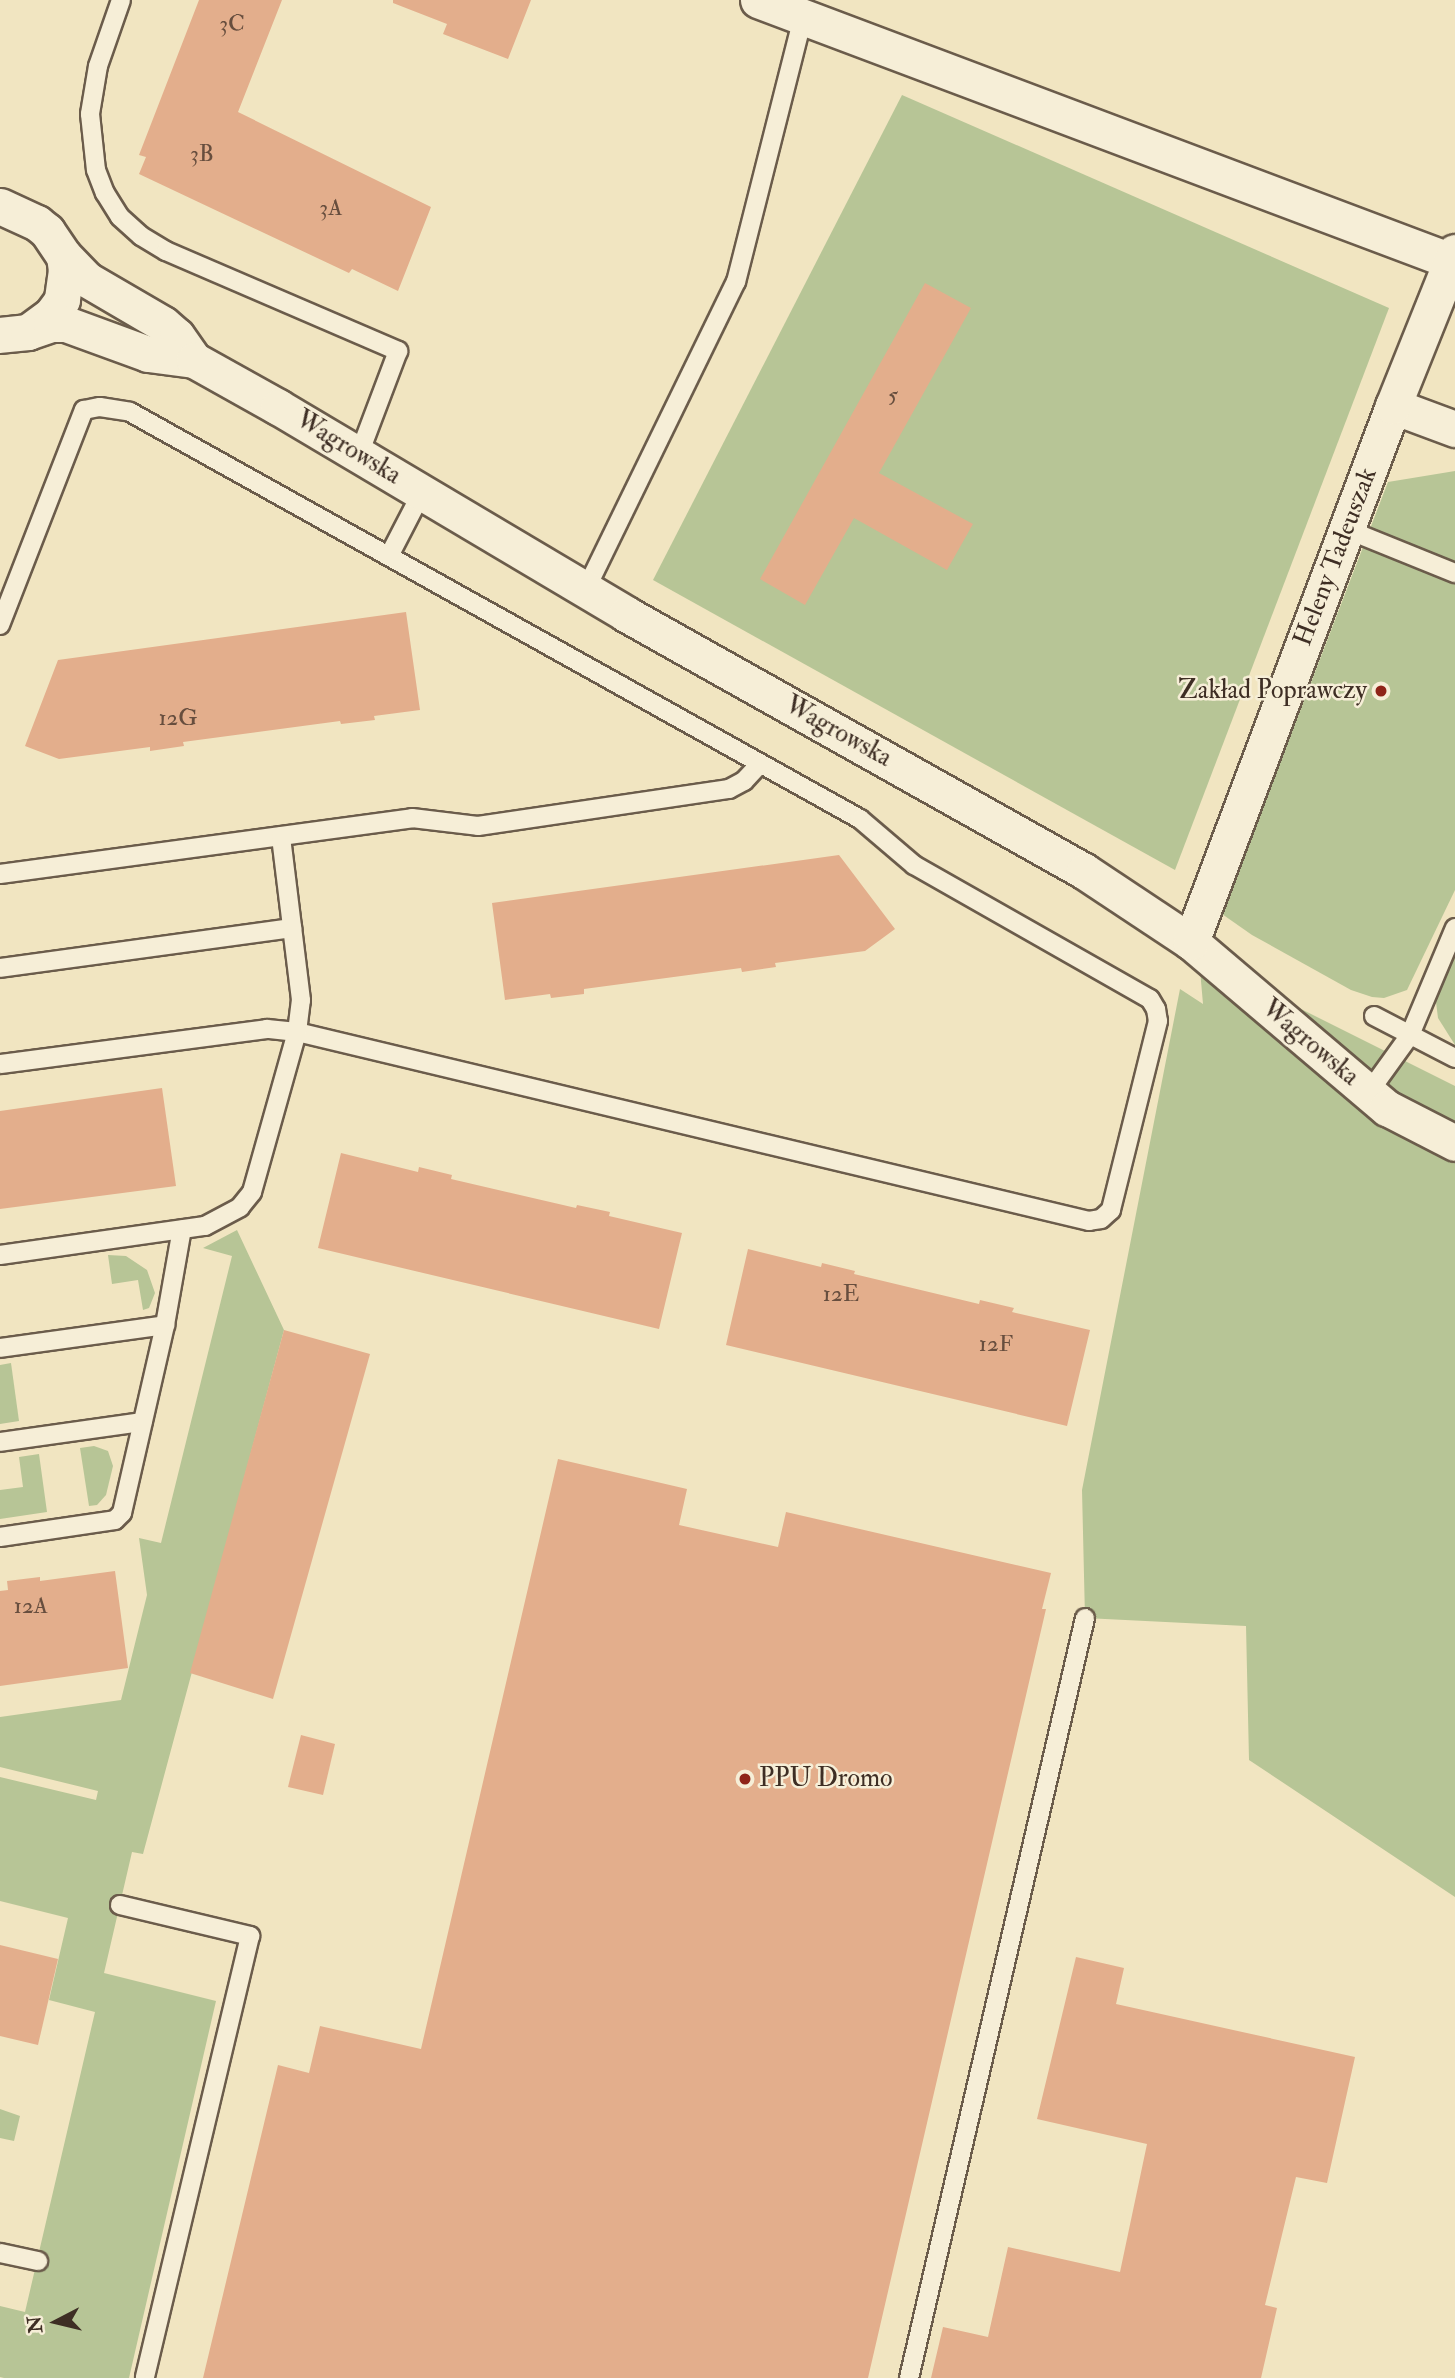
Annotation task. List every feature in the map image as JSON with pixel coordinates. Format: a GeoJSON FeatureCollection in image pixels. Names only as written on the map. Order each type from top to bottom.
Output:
{"type":"FeatureCollection","features":[{"type":"Feature","properties":{"kind":"street"},"geometry":{"type":"LineString","coordinates":[[758,0],[1453,256]]}},
{"type":"Feature","properties":{"kind":"street","name":"Wagrowska"},"geometry":{"type":"LineString","coordinates":[[0,206],[40,225],[86,279],[163,324],[177,336],[194,360]]}},
{"type":"Feature","properties":{"kind":"street"},"geometry":{"type":"LineString","coordinates":[[14,334],[51,315],[62,300],[66,280],[64,256]]}},
{"type":"Feature","properties":{"kind":"street","name":"Heleny Tadeuszak"},"geometry":{"type":"LineString","coordinates":[[1191,942],[1392,406],[1453,256]]}},
{"type":"Feature","properties":{"kind":"street","name":"Wagrowska"},"geometry":{"type":"LineString","coordinates":[[14,334],[51,324],[66,324],[148,354],[194,360],[586,589],[1084,871],[1191,942],[1387,1108],[1455,1143]]}},
{"type":"Feature","properties":{"kind":"street"},"geometry":{"type":"LineString","coordinates":[[1392,406],[1455,429]]}},
{"type":"Feature","properties":{"kind":"lane"},"geometry":{"type":"LineString","coordinates":[[121,0],[98,66],[90,114],[96,170],[105,193],[120,217],[141,236],[166,251],[398,351],[359,454]]}},
{"type":"Feature","properties":{"kind":"lane"},"geometry":{"type":"LineString","coordinates":[[586,589],[736,282],[803,17]]}},
{"type":"Feature","properties":{"kind":"lane"},"geometry":{"type":"LineString","coordinates":[[0,625],[85,410],[100,407],[130,412],[860,819],[914,865],[1150,999],[1156,1009],[1158,1021],[1111,1210],[1101,1219],[1089,1221],[297,1032],[267,1029],[0,1064]]}},
{"type":"Feature","properties":{"kind":"lane"},"geometry":{"type":"LineString","coordinates":[[389,556],[422,492]]}},
{"type":"Feature","properties":{"kind":"lane"},"geometry":{"type":"LineString","coordinates":[[1346,529],[1455,573]]}},
{"type":"Feature","properties":{"kind":"lane"},"geometry":{"type":"LineString","coordinates":[[0,874],[412,818],[478,826],[729,789],[744,781],[760,764]]}},
{"type":"Feature","properties":{"kind":"lane"},"geometry":{"type":"LineString","coordinates":[[0,1255],[182,1229],[223,1219],[240,1207],[252,1192],[297,1032],[300,1000],[281,836]]}},
{"type":"Feature","properties":{"kind":"lane"},"geometry":{"type":"LineString","coordinates":[[0,968],[292,928]]}},
{"type":"Feature","properties":{"kind":"lane"},"geometry":{"type":"LineString","coordinates":[[1369,1092],[1410,1035],[1455,928]]}},
{"type":"Feature","properties":{"kind":"lane"},"geometry":{"type":"LineString","coordinates":[[1374,1016],[1455,1058]]}},
{"type":"Feature","properties":{"kind":"lane"},"geometry":{"type":"LineString","coordinates":[[0,1537],[115,1520],[122,1513],[165,1325],[182,1229]]}},
{"type":"Feature","properties":{"kind":"lane"},"geometry":{"type":"LineString","coordinates":[[0,1348],[165,1325]]}},
{"type":"Feature","properties":{"kind":"lane"},"geometry":{"type":"LineString","coordinates":[[0,1442],[143,1422]]}},
{"type":"Feature","properties":{"kind":"lane"},"geometry":{"type":"LineString","coordinates":[[909,2378],[1085,1618]]}},
{"type":"Feature","properties":{"kind":"lane"},"geometry":{"type":"LineString","coordinates":[[120,1905],[250,1936],[145,2378]]}},
{"type":"Feature","properties":{"kind":"lane"},"geometry":{"type":"LineString","coordinates":[[0,2253],[38,2261]]}},
{"type":"Feature","properties":{"kind":"green space"},"geometry":{"type":"Polygon","coordinates":[[[902,95],[1389,308],[1175,870],[653,580],[902,95]]]}},
{"type":"Feature","properties":{"kind":"green space","name":"Zakład Poprawczy"},"geometry":{"type":"Polygon","coordinates":[[[1455,471],[1455,890],[1407,990],[1384,998],[1372,997],[1351,990],[1252,935],[1222,914],[1388,482],[1455,471]]]}},
{"type":"Feature","properties":{"kind":"green space"},"geometry":{"type":"Polygon","coordinates":[[[1455,944],[1455,1045],[1438,1018],[1435,994],[1455,944]]]}},
{"type":"Feature","properties":{"kind":"green space"},"geometry":{"type":"Polygon","coordinates":[[[1199,958],[1455,1086],[1455,1897],[1249,1760],[1246,1626],[1085,1618],[1082,1490],[1180,989],[1203,1004],[1199,958]]]}},
{"type":"Feature","properties":{"kind":"green space"},"geometry":{"type":"Polygon","coordinates":[[[237,1230],[284,1330],[143,1854],[132,1852],[104,1973],[216,2001],[129,2378],[4,2378],[0,2377],[0,2306],[25,2312],[95,2012],[49,2000],[68,1918],[0,1901],[0,1777],[96,1800],[98,1791],[0,1767],[0,1717],[121,1700],[147,1595],[139,1538],[161,1543],[232,1256],[203,1248],[237,1230]]]}},
{"type":"Feature","properties":{"kind":"green space"},"geometry":{"type":"Polygon","coordinates":[[[108,1255],[126,1256],[147,1270],[155,1293],[149,1308],[143,1310],[138,1280],[112,1284],[108,1255]]]}},
{"type":"Feature","properties":{"kind":"green space"},"geometry":{"type":"Polygon","coordinates":[[[11,1363],[19,1421],[0,1424],[0,1365],[11,1363]]]}},
{"type":"Feature","properties":{"kind":"green space"},"geometry":{"type":"Polygon","coordinates":[[[94,1446],[108,1451],[113,1466],[106,1495],[97,1505],[89,1506],[80,1448],[94,1446]]]}},
{"type":"Feature","properties":{"kind":"green space"},"geometry":{"type":"Polygon","coordinates":[[[39,1454],[47,1512],[0,1519],[0,1490],[23,1487],[19,1457],[39,1454]]]}},
{"type":"Feature","properties":{"kind":"green space"},"geometry":{"type":"Polygon","coordinates":[[[0,2109],[20,2116],[14,2141],[0,2138],[0,2109]]]}},
{"type":"Feature","properties":{"kind":"building"},"geometry":{"type":"Polygon","coordinates":[[[199,0],[282,0],[238,112],[431,207],[398,291],[352,269],[349,273],[139,174],[146,157],[139,155],[199,0]]]}},
{"type":"Feature","properties":{"kind":"building"},"geometry":{"type":"Polygon","coordinates":[[[393,0],[531,0],[508,59],[443,34],[447,24],[393,3],[393,0]]]}},
{"type":"Feature","properties":{"kind":"building"},"geometry":{"type":"Polygon","coordinates":[[[925,283],[971,308],[879,473],[973,524],[947,570],[854,518],[805,605],[760,579],[925,283]]]}},
{"type":"Feature","properties":{"kind":"building"},"geometry":{"type":"Polygon","coordinates":[[[406,612],[420,710],[374,716],[375,720],[341,724],[340,721],[183,742],[184,746],[150,751],[150,747],[59,759],[25,746],[58,660],[406,612]]]}},
{"type":"Feature","properties":{"kind":"building"},"geometry":{"type":"Polygon","coordinates":[[[839,855],[895,929],[865,951],[775,963],[776,967],[742,972],[741,968],[584,989],[584,994],[551,998],[550,994],[505,1000],[492,903],[839,855]]]}},
{"type":"Feature","properties":{"kind":"building"},"geometry":{"type":"Polygon","coordinates":[[[162,1088],[176,1186],[0,1209],[0,1111],[162,1088]]]}},
{"type":"Feature","properties":{"kind":"building"},"geometry":{"type":"Polygon","coordinates":[[[341,1153],[418,1172],[419,1167],[452,1175],[451,1179],[576,1208],[577,1205],[610,1212],[609,1216],[682,1233],[659,1329],[318,1248],[341,1153]]]}},
{"type":"Feature","properties":{"kind":"building"},"geometry":{"type":"Polygon","coordinates":[[[748,1249],[821,1267],[822,1263],[855,1271],[854,1274],[979,1304],[980,1300],[1014,1308],[1012,1312],[1090,1330],[1067,1426],[726,1345],[748,1249]]]}},
{"type":"Feature","properties":{"kind":"building"},"geometry":{"type":"Polygon","coordinates":[[[284,1330],[370,1354],[273,1699],[190,1673],[284,1330]]]}},
{"type":"Feature","properties":{"kind":"building","name":"PPU Dromo"},"geometry":{"type":"Polygon","coordinates":[[[558,1459],[687,1489],[679,1525],[778,1547],[786,1512],[1051,1573],[1042,1609],[1046,1609],[868,2378],[203,2378],[278,2065],[309,2073],[320,2026],[421,2049],[558,1459]]]}},
{"type":"Feature","properties":{"kind":"building"},"geometry":{"type":"Polygon","coordinates":[[[115,1571],[128,1668],[0,1686],[0,1591],[8,1590],[7,1581],[40,1577],[40,1581],[115,1571]]]}},
{"type":"Feature","properties":{"kind":"building"},"geometry":{"type":"Polygon","coordinates":[[[301,1735],[335,1744],[323,1795],[288,1787],[301,1735]]]}},
{"type":"Feature","properties":{"kind":"building"},"geometry":{"type":"Polygon","coordinates":[[[0,1945],[58,1959],[38,2045],[0,2036],[0,1945]]]}},
{"type":"Feature","properties":{"kind":"building"},"geometry":{"type":"Polygon","coordinates":[[[1076,1957],[1124,1968],[1116,2004],[1355,2057],[1327,2183],[1296,2177],[1265,2305],[1277,2308],[1261,2378],[931,2378],[943,2327],[988,2337],[1008,2247],[1120,2272],[1147,2144],[1037,2119],[1076,1957]]]}},
{"type":"Feature","properties":{"kind":"place","name":"Zakład Poprawczy"},"geometry":{"type":"Point","coordinates":[1381,691]}},
{"type":"Feature","properties":{"kind":"place","name":"PPU Dromo"},"geometry":{"type":"Point","coordinates":[745,1779]}}]}
